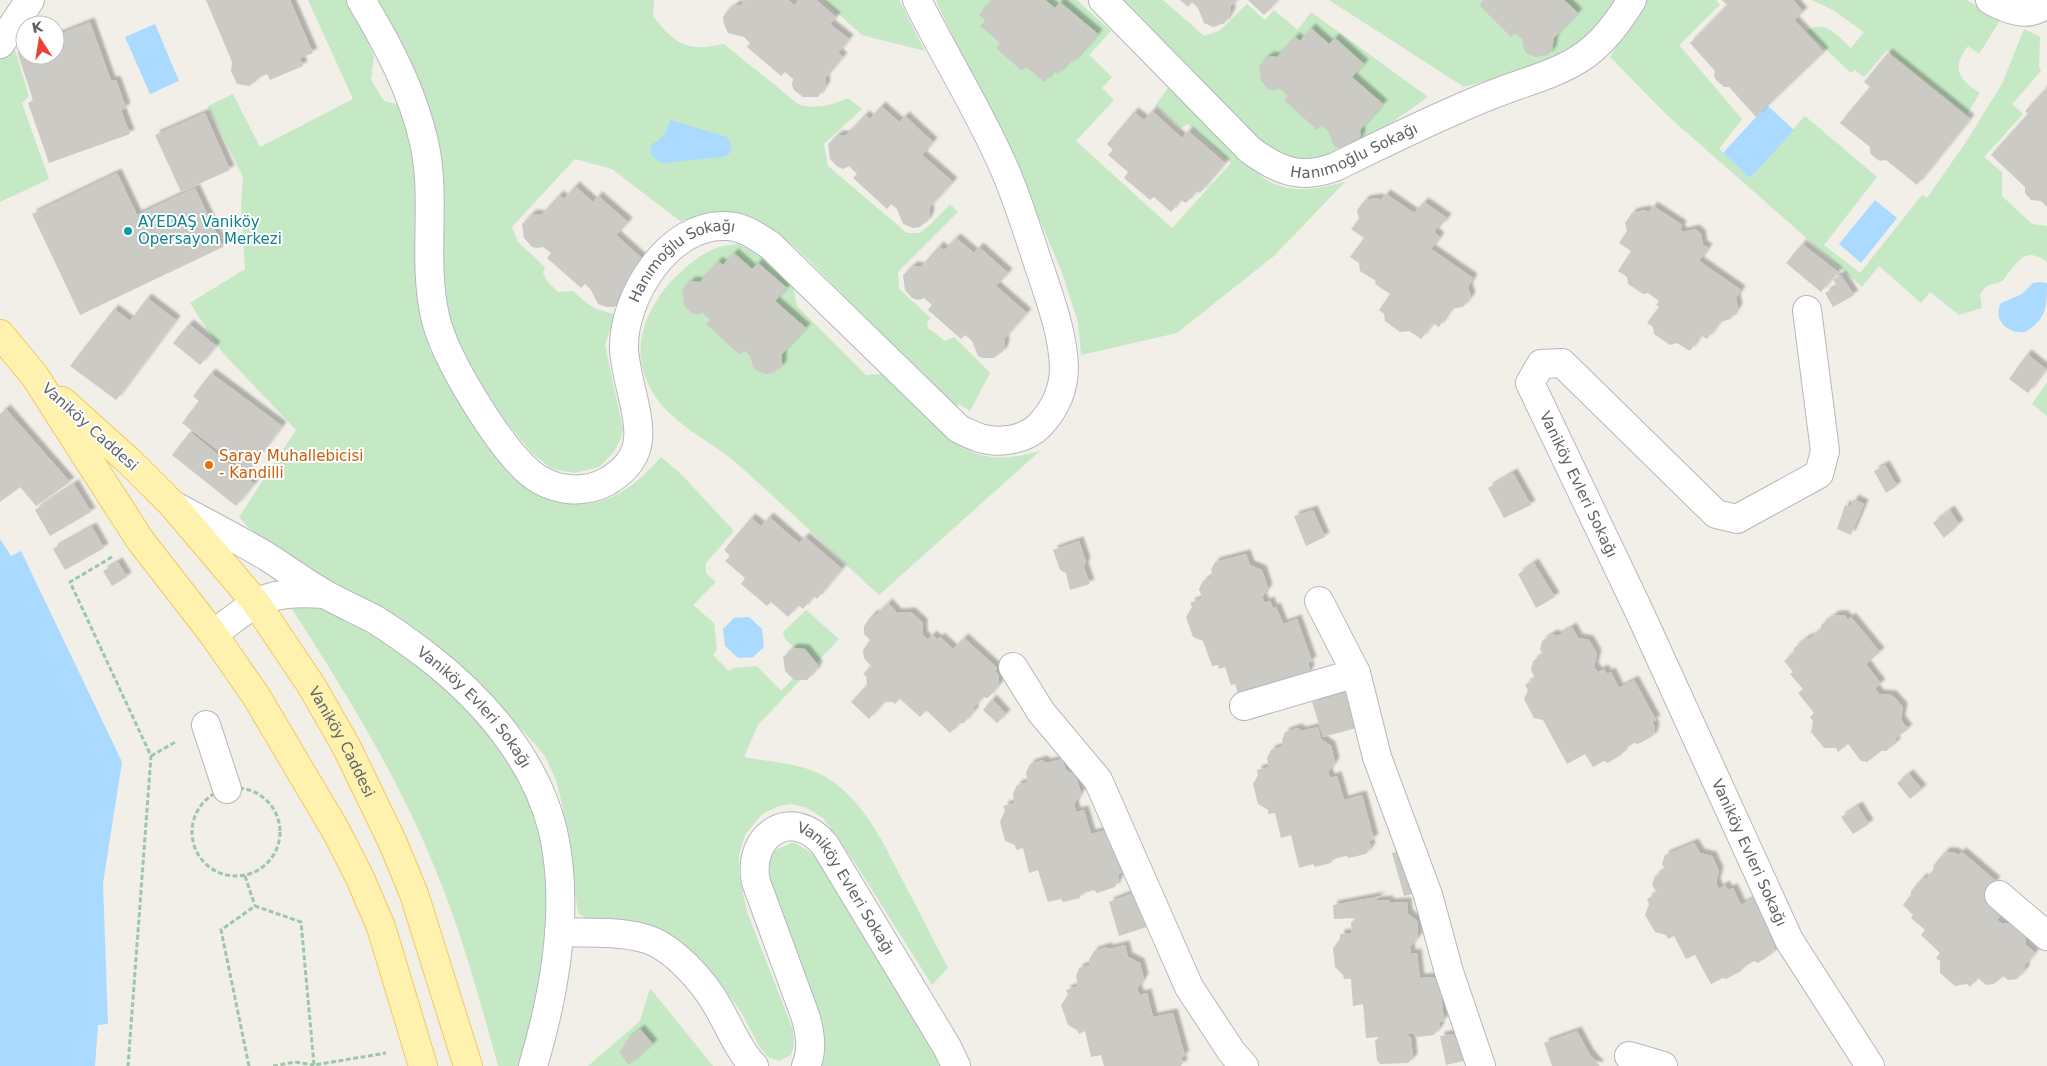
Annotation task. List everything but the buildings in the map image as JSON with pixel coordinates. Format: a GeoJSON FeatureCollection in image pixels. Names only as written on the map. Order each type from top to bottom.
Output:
{"type":"FeatureCollection","features":[{"type":"Feature","properties":{"kind":"main road"},"geometry":{"type":"LineString","coordinates":[[0,334],[34,375]]}},
{"type":"Feature","properties":{"kind":"main road","name":"Vaniköy Caddesi"},"geometry":{"type":"LineString","coordinates":[[34,375],[131,463],[172,504],[256,602],[292,654],[346,746],[392,841],[414,894],[468,1066]]}},
{"type":"Feature","properties":{"kind":"main road","name":"Vaniköy Caddesi"},"geometry":{"type":"LineString","coordinates":[[34,375],[140,540],[213,634],[256,696],[336,831],[356,870],[381,927],[420,1057]]}},
{"type":"Feature","properties":{"kind":"street"},"geometry":{"type":"LineString","coordinates":[[0,44],[30,0]]}},
{"type":"Feature","properties":{"kind":"street","name":"Hanımoğlu Sokağı"},"geometry":{"type":"LineString","coordinates":[[361,0],[390,49],[406,82],[424,141],[431,192],[430,282],[435,317],[447,350],[464,383],[515,457],[532,474],[550,484],[569,490],[584,489],[606,481],[626,468],[635,455],[638,438],[624,347],[627,320],[636,295],[648,274],[663,255],[694,232],[712,226],[728,225],[748,231],[770,245],[959,429],[980,438],[1001,441],[1020,437],[1036,429],[1050,414],[1059,395],[1064,368],[1060,337],[1050,300],[1020,208],[1005,169],[984,125],[917,0]]}},
{"type":"Feature","properties":{"kind":"street","name":"Hanımoğlu Sokağı"},"geometry":{"type":"LineString","coordinates":[[1102,0],[1250,150],[1268,163],[1286,171],[1302,174],[1318,173],[1335,167],[1490,95],[1555,72],[1580,59],[1597,46],[1619,20],[1632,0]]}},
{"type":"Feature","properties":{"kind":"street"},"geometry":{"type":"LineString","coordinates":[[1990,0],[2016,12],[2036,11],[2047,4]]}},
{"type":"Feature","properties":{"kind":"street","name":"Vaniköy Evleri Sokağı"},"geometry":{"type":"LineString","coordinates":[[1807,310],[1825,451],[1820,474],[1737,519],[1716,514],[1562,363],[1541,364],[1530,383],[1638,609],[1789,940],[1870,1066]]}},
{"type":"Feature","properties":{"kind":"street","name":"Vaniköy Evleri Sokağı"},"geometry":{"type":"LineString","coordinates":[[172,504],[266,556],[324,594],[375,620],[427,655],[456,679],[505,734],[537,785],[553,831],[561,892],[559,932],[547,1012],[533,1066]]}},
{"type":"Feature","properties":{"kind":"street"},"geometry":{"type":"LineString","coordinates":[[213,634],[256,602],[266,597],[290,592],[324,594]]}},
{"type":"Feature","properties":{"kind":"street"},"geometry":{"type":"LineString","coordinates":[[1320,601],[1356,673],[1377,757],[1428,895],[1449,972],[1481,1066]]}},
{"type":"Feature","properties":{"kind":"street"},"geometry":{"type":"LineString","coordinates":[[1014,667],[1041,712],[1098,780],[1189,988],[1231,1051],[1244,1066]]}},
{"type":"Feature","properties":{"kind":"street"},"geometry":{"type":"LineString","coordinates":[[1244,706],[1356,673]]}},
{"type":"Feature","properties":{"kind":"street"},"geometry":{"type":"LineString","coordinates":[[206,724],[227,789]]}},
{"type":"Feature","properties":{"kind":"street","name":"Vaniköy Evleri Sokağı"},"geometry":{"type":"LineString","coordinates":[[806,1066],[810,1051],[806,1018],[756,882],[754,870],[755,859],[760,846],[776,830],[788,826],[809,830],[825,845],[947,1047],[956,1066]]}},
{"type":"Feature","properties":{"kind":"street"},"geometry":{"type":"LineString","coordinates":[[1999,895],[2047,936]]}},
{"type":"Feature","properties":{"kind":"street"},"geometry":{"type":"LineString","coordinates":[[559,932],[635,936],[656,943],[676,957],[698,979],[715,1001],[754,1066]]}},
{"type":"Feature","properties":{"kind":"street"},"geometry":{"type":"LineString","coordinates":[[1629,1056],[1663,1066]]}},
{"type":"Feature","properties":{"kind":"path"},"geometry":{"type":"LineString","coordinates":[[128,1066],[151,756],[70,582],[140,540]]}},
{"type":"Feature","properties":{"kind":"path"},"geometry":{"type":"LineString","coordinates":[[227,789],[243,789],[260,795],[272,806],[279,823],[279,840],[273,856],[259,870],[245,876],[226,875],[211,869],[195,850],[192,841],[192,826],[198,808],[209,797],[227,789]]}},
{"type":"Feature","properties":{"kind":"path"},"geometry":{"type":"LineString","coordinates":[[245,876],[255,906]]}},
{"type":"Feature","properties":{"kind":"path"},"geometry":{"type":"LineString","coordinates":[[255,906],[301,922],[315,1066]]}},
{"type":"Feature","properties":{"kind":"path"},"geometry":{"type":"LineString","coordinates":[[249,1066],[222,930],[255,906]]}},
{"type":"Feature","properties":{"kind":"path"},"geometry":{"type":"LineString","coordinates":[[273,1066],[295,1062],[315,1066],[420,1057]]}},
{"type":"Feature","properties":{"kind":"green space"},"geometry":{"type":"Polygon","coordinates":[[[308,0],[347,0],[354,11],[374,56],[371,80],[384,101],[401,105],[415,163],[418,305],[430,351],[458,397],[557,500],[580,504],[604,500],[635,482],[661,457],[682,475],[734,531],[706,563],[706,573],[716,582],[693,605],[714,623],[717,650],[713,655],[729,671],[733,668],[757,666],[781,691],[810,661],[785,639],[783,632],[806,610],[839,639],[758,725],[744,757],[794,765],[822,775],[850,796],[861,809],[880,837],[948,968],[932,985],[855,863],[823,818],[805,807],[791,804],[779,806],[762,814],[745,835],[739,855],[739,874],[747,912],[793,1030],[794,1045],[791,1055],[779,1061],[768,1057],[759,1046],[741,1012],[720,983],[699,962],[606,921],[587,919],[578,913],[563,808],[556,780],[545,756],[525,733],[443,655],[371,601],[300,565],[260,540],[239,517],[296,430],[222,352],[190,303],[245,269],[241,208],[243,177],[208,106],[233,94],[260,147],[353,99],[308,0]]]}},
{"type":"Feature","properties":{"kind":"green space"},"geometry":{"type":"Polygon","coordinates":[[[372,0],[654,0],[653,16],[668,34],[676,40],[683,44],[700,47],[724,44],[798,104],[811,107],[823,106],[848,98],[862,109],[824,144],[828,166],[907,233],[919,233],[932,223],[950,204],[958,212],[898,272],[899,289],[931,318],[927,322],[928,328],[945,341],[954,337],[990,373],[970,411],[959,404],[955,409],[808,259],[777,233],[750,219],[736,216],[720,215],[680,221],[612,169],[575,159],[512,227],[518,242],[545,267],[543,273],[547,281],[558,292],[573,291],[592,306],[615,314],[605,345],[623,429],[620,441],[613,453],[599,467],[575,473],[552,469],[532,453],[494,407],[465,360],[453,334],[443,283],[443,241],[372,0]]]}},
{"type":"Feature","properties":{"kind":"green space"},"geometry":{"type":"Polygon","coordinates":[[[823,0],[899,0],[925,51],[862,35],[823,0]]]}},
{"type":"Feature","properties":{"kind":"green space"},"geometry":{"type":"Polygon","coordinates":[[[936,0],[1077,0],[1111,31],[1089,55],[1112,77],[1102,88],[1114,100],[1076,141],[1172,228],[1231,163],[1188,124],[1181,128],[1155,106],[1170,85],[1250,167],[1275,184],[1284,187],[1307,189],[1345,182],[1274,256],[1177,333],[1081,355],[1078,322],[1061,270],[1017,167],[971,77],[936,0]]]}},
{"type":"Feature","properties":{"kind":"green space"},"geometry":{"type":"Polygon","coordinates":[[[1118,0],[1163,0],[1204,36],[1219,31],[1247,4],[1265,20],[1274,10],[1298,30],[1311,12],[1428,97],[1357,147],[1305,163],[1279,155],[1257,137],[1118,0]]]}},
{"type":"Feature","properties":{"kind":"green space"},"geometry":{"type":"Polygon","coordinates":[[[1329,0],[1620,0],[1585,37],[1568,49],[1532,67],[1464,87],[1329,0]]]}},
{"type":"Feature","properties":{"kind":"green space"},"geometry":{"type":"Polygon","coordinates":[[[1645,0],[1716,0],[1720,5],[1679,45],[1742,119],[1719,149],[1750,178],[1805,116],[1877,177],[1824,245],[1860,273],[1922,195],[1927,198],[1966,142],[2002,84],[2024,29],[2040,37],[2039,67],[2041,71],[2012,104],[2023,114],[1984,157],[2002,172],[2002,196],[2032,224],[2047,226],[2047,262],[2030,255],[2022,258],[2003,280],[1988,286],[1983,291],[1980,295],[1982,308],[1959,315],[1930,292],[1921,303],[1879,266],[1862,287],[1668,116],[1610,57],[1645,0]]]}},
{"type":"Feature","properties":{"kind":"green space"},"geometry":{"type":"Polygon","coordinates":[[[1812,0],[1966,0],[2001,19],[1979,54],[1968,46],[1960,61],[1959,73],[1962,78],[1980,93],[1967,114],[1887,50],[1864,77],[1855,70],[1851,73],[1807,31],[1820,27],[1825,28],[1836,34],[1851,48],[1864,32],[1833,10],[1812,0]]]}},
{"type":"Feature","properties":{"kind":"green space"},"geometry":{"type":"Polygon","coordinates":[[[13,43],[15,65],[20,65],[29,96],[22,103],[49,179],[0,202],[0,58],[13,43]]]}},
{"type":"Feature","properties":{"kind":"green space"},"geometry":{"type":"Polygon","coordinates":[[[738,244],[764,258],[793,286],[797,306],[866,375],[883,374],[958,445],[979,454],[998,457],[1018,456],[1040,451],[879,595],[734,461],[671,415],[662,406],[648,383],[643,370],[641,344],[647,319],[653,306],[679,273],[703,254],[726,245],[738,244]]]}},
{"type":"Feature","properties":{"kind":"green space"},"geometry":{"type":"Polygon","coordinates":[[[2047,382],[2047,416],[2032,404],[2047,382]]]}},
{"type":"Feature","properties":{"kind":"green space"},"geometry":{"type":"Polygon","coordinates":[[[305,605],[317,605],[362,626],[436,677],[491,737],[513,767],[529,799],[541,842],[549,891],[547,933],[540,990],[524,1066],[498,1066],[462,943],[436,871],[388,769],[352,704],[292,609],[305,605]]]}},
{"type":"Feature","properties":{"kind":"green space"},"geometry":{"type":"Polygon","coordinates":[[[794,842],[814,855],[933,1039],[939,1066],[814,1066],[819,1035],[790,931],[767,877],[770,852],[794,842]]]}},
{"type":"Feature","properties":{"kind":"green space"},"geometry":{"type":"Polygon","coordinates":[[[650,988],[713,1066],[588,1066],[640,1021],[650,988]]]}},
{"type":"Feature","properties":{"kind":"water"},"geometry":{"type":"Polygon","coordinates":[[[155,24],[179,81],[150,94],[125,37],[155,24]]]}},
{"type":"Feature","properties":{"kind":"water"},"geometry":{"type":"Polygon","coordinates":[[[1767,105],[1794,130],[1750,178],[1723,153],[1767,105]]]}},
{"type":"Feature","properties":{"kind":"water"},"geometry":{"type":"Polygon","coordinates":[[[670,120],[727,137],[732,147],[727,155],[720,157],[660,162],[651,154],[651,148],[664,135],[670,120]]]}},
{"type":"Feature","properties":{"kind":"water"},"geometry":{"type":"Polygon","coordinates":[[[1875,200],[1897,218],[1861,263],[1839,244],[1875,200]]]}},
{"type":"Feature","properties":{"kind":"water"},"geometry":{"type":"Polygon","coordinates":[[[2033,283],[2047,283],[2047,299],[2042,317],[2038,322],[2025,332],[2013,331],[2003,325],[1999,315],[2001,303],[2022,294],[2033,283]]]}},
{"type":"Feature","properties":{"kind":"water"},"geometry":{"type":"Polygon","coordinates":[[[0,539],[11,556],[21,551],[122,762],[103,883],[108,1024],[98,1025],[95,1066],[0,1066],[0,539]]]}},
{"type":"Feature","properties":{"kind":"water"},"geometry":{"type":"Polygon","coordinates":[[[749,617],[762,629],[764,647],[753,657],[738,658],[725,646],[723,629],[734,618],[749,617]]]}},
{"type":"Feature","properties":{"kind":"place","name":"AYEDAŞ Vaniköy Opersayon Merkezi"},"geometry":{"type":"Point","coordinates":[128,231]}},
{"type":"Feature","properties":{"kind":"place","name":"Saray Muhallebicisi - Kandilli"},"geometry":{"type":"Point","coordinates":[209,465]}}]}
